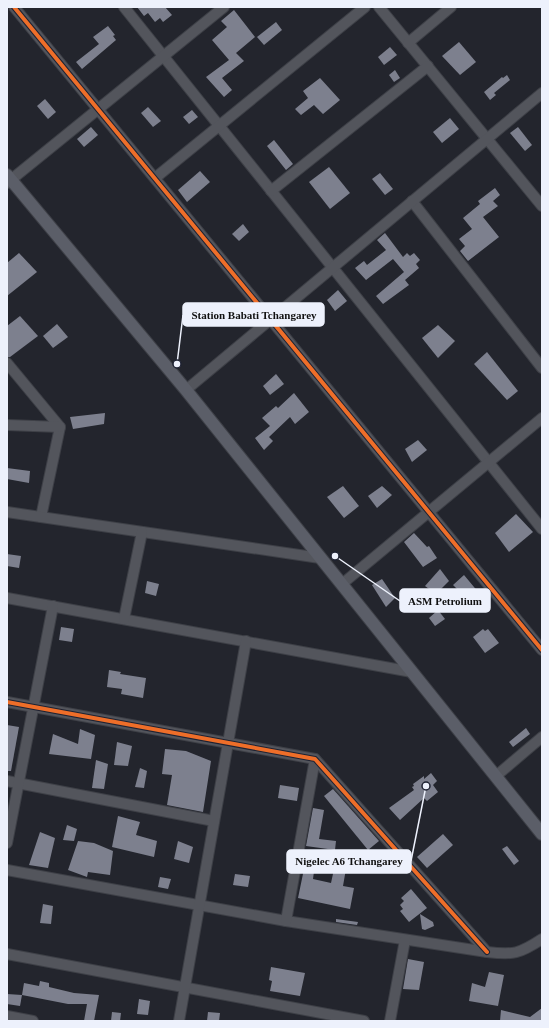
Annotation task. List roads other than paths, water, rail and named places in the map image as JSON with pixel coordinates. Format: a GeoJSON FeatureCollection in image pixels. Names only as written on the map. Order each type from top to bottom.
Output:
{"type":"FeatureCollection","features":[{"type":"Feature","properties":{"kind":"main road"},"geometry":{"type":"LineString","coordinates":[[8,179],[186,390],[542,834]]}},
{"type":"Feature","properties":{"kind":"street"},"geometry":{"type":"LineString","coordinates":[[14,7],[542,650]]}},
{"type":"Feature","properties":{"kind":"street"},"geometry":{"type":"LineString","coordinates":[[124,7],[542,529]]}},
{"type":"Feature","properties":{"kind":"street"},"geometry":{"type":"LineString","coordinates":[[8,179],[98,109],[224,7]]}},
{"type":"Feature","properties":{"kind":"street"},"geometry":{"type":"LineString","coordinates":[[155,178],[365,7]]}},
{"type":"Feature","properties":{"kind":"street"},"geometry":{"type":"LineString","coordinates":[[379,7],[542,206]]}},
{"type":"Feature","properties":{"kind":"street"},"geometry":{"type":"LineString","coordinates":[[408,43],[451,7]]}},
{"type":"Feature","properties":{"kind":"street"},"geometry":{"type":"LineString","coordinates":[[271,191],[428,66]]}},
{"type":"Feature","properties":{"kind":"street"},"geometry":{"type":"LineString","coordinates":[[186,390],[542,93]]}},
{"type":"Feature","properties":{"kind":"street"},"geometry":{"type":"LineString","coordinates":[[412,201],[542,368]]}},
{"type":"Feature","properties":{"kind":"street"},"geometry":{"type":"LineString","coordinates":[[7,362],[60,427]]}},
{"type":"Feature","properties":{"kind":"street"},"geometry":{"type":"LineString","coordinates":[[342,584],[542,418]]}},
{"type":"Feature","properties":{"kind":"street"},"geometry":{"type":"LineString","coordinates":[[7,425],[60,427]]}},
{"type":"Feature","properties":{"kind":"street"},"geometry":{"type":"LineString","coordinates":[[42,517],[60,427]]}},
{"type":"Feature","properties":{"kind":"street"},"geometry":{"type":"LineString","coordinates":[[7,512],[320,558]]}},
{"type":"Feature","properties":{"kind":"street"},"geometry":{"type":"LineString","coordinates":[[124,619],[142,532]]}},
{"type":"Feature","properties":{"kind":"street"},"geometry":{"type":"LineString","coordinates":[[7,598],[412,672]]}},
{"type":"Feature","properties":{"kind":"street"},"geometry":{"type":"LineString","coordinates":[[7,843],[53,606]]}},
{"type":"Feature","properties":{"kind":"street"},"geometry":{"type":"LineString","coordinates":[[179,1021],[246,641]]}},
{"type":"Feature","properties":{"kind":"street"},"geometry":{"type":"LineString","coordinates":[[7,702],[315,758],[487,952]]}},
{"type":"Feature","properties":{"kind":"street"},"geometry":{"type":"LineString","coordinates":[[496,776],[542,737]]}},
{"type":"Feature","properties":{"kind":"street"},"geometry":{"type":"LineString","coordinates":[[286,921],[315,758]]}},
{"type":"Feature","properties":{"kind":"street"},"geometry":{"type":"LineString","coordinates":[[7,781],[214,821]]}},
{"type":"Feature","properties":{"kind":"street"},"geometry":{"type":"LineString","coordinates":[[7,870],[286,921],[508,955],[516,953],[542,939]]}},
{"type":"Feature","properties":{"kind":"street"},"geometry":{"type":"LineString","coordinates":[[390,1021],[405,940]]}},
{"type":"Feature","properties":{"kind":"street"},"geometry":{"type":"LineString","coordinates":[[7,954],[364,1021]]}},
{"type":"Feature","properties":{"kind":"street"},"geometry":{"type":"LineString","coordinates":[[7,1016],[33,1021]]}},
{"type":"Feature","properties":{"kind":"place","name":"Station Babati Tchangarey"},"geometry":{"type":"Point","coordinates":[177,364]}},
{"type":"Feature","properties":{"kind":"place","name":"ASM Petrolium"},"geometry":{"type":"Point","coordinates":[335,556]}},
{"type":"Feature","properties":{"kind":"place","name":"Nigelec A6 Tchangarey"},"geometry":{"type":"Point","coordinates":[426,786]}}]}
